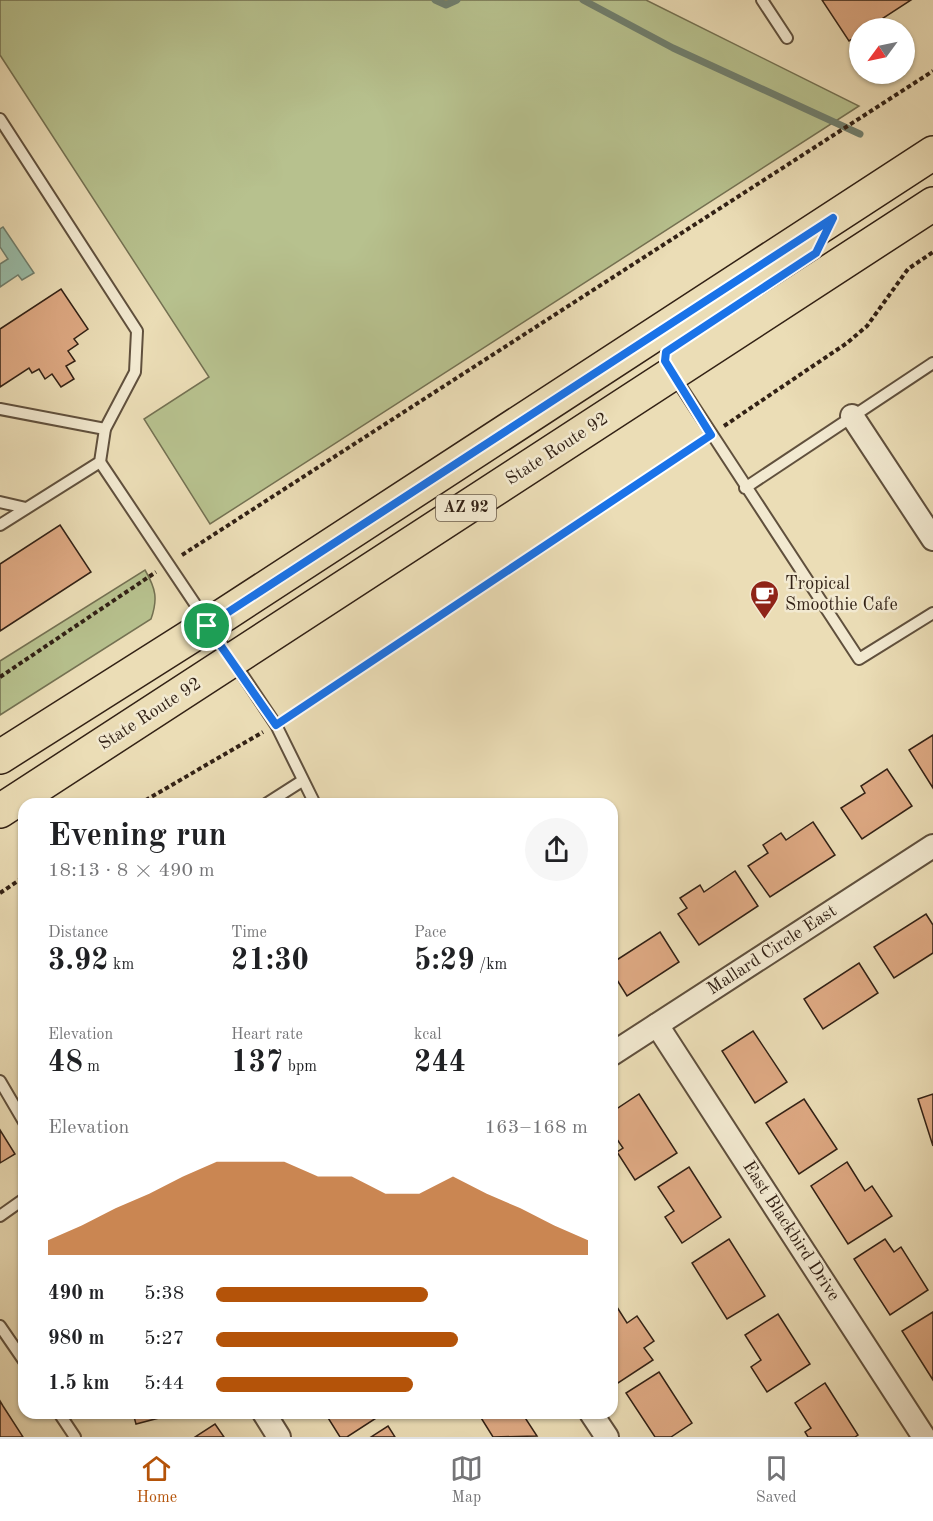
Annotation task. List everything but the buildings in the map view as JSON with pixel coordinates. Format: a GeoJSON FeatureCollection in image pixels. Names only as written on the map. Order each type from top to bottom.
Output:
{"type":"FeatureCollection","features":[{"type":"Feature","properties":{"kind":"main road","name":"AZ 92"},"geometry":{"type":"LineString","coordinates":[[0,757],[207,626],[933,153]]}},
{"type":"Feature","properties":{"kind":"main road","name":"State Route 92"},"geometry":{"type":"LineString","coordinates":[[20,798],[933,204]]}},
{"type":"Feature","properties":{"kind":"main road"},"geometry":{"type":"LineString","coordinates":[[672,374],[665,361],[666,352],[816,253],[833,218]]}},
{"type":"Feature","properties":{"kind":"main road","name":"State Route 92"},"geometry":{"type":"LineString","coordinates":[[0,811],[18,799]]}},
{"type":"Feature","properties":{"kind":"street"},"geometry":{"type":"LineString","coordinates":[[852,416],[933,539]]}},
{"type":"Feature","properties":{"kind":"street","name":"Mallard Circle East"},"geometry":{"type":"LineString","coordinates":[[618,1050],[933,846]]}},
{"type":"Feature","properties":{"kind":"street","name":"East Blackbird Drive"},"geometry":{"type":"LineString","coordinates":[[657,1025],[924,1437]]}},
{"type":"Feature","properties":{"kind":"street"},"geometry":{"type":"LineString","coordinates":[[268,1419],[279,1437]]}},
{"type":"Feature","properties":{"kind":"street"},"geometry":{"type":"LineString","coordinates":[[595,1419],[607,1437]]}},
{"type":"Feature","properties":{"kind":"lane"},"geometry":{"type":"LineString","coordinates":[[762,0],[787,38]]}},
{"type":"Feature","properties":{"kind":"lane"},"geometry":{"type":"LineString","coordinates":[[0,119],[137,331],[135,372],[105,429],[100,462],[207,626],[276,725],[311,798]]}},
{"type":"Feature","properties":{"kind":"lane"},"geometry":{"type":"LineString","coordinates":[[745,488],[933,363]]}},
{"type":"Feature","properties":{"kind":"lane"},"geometry":{"type":"LineString","coordinates":[[672,374],[859,659],[933,613]]}},
{"type":"Feature","properties":{"kind":"lane"},"geometry":{"type":"LineString","coordinates":[[0,409],[105,429]]}},
{"type":"Feature","properties":{"kind":"lane"},"geometry":{"type":"LineString","coordinates":[[0,525],[100,462]]}},
{"type":"Feature","properties":{"kind":"lane"},"geometry":{"type":"LineString","coordinates":[[0,502],[26,508]]}},
{"type":"Feature","properties":{"kind":"lane"},"geometry":{"type":"LineString","coordinates":[[276,798],[302,782]]}},
{"type":"Feature","properties":{"kind":"lane"},"geometry":{"type":"LineString","coordinates":[[0,1081],[18,1112]]}},
{"type":"Feature","properties":{"kind":"lane"},"geometry":{"type":"LineString","coordinates":[[0,1216],[18,1203]]}},
{"type":"Feature","properties":{"kind":"lane"},"geometry":{"type":"LineString","coordinates":[[0,1326],[18,1352]]}},
{"type":"Feature","properties":{"kind":"lane"},"geometry":{"type":"LineString","coordinates":[[63,1419],[75,1437]]}},
{"type":"Feature","properties":{"kind":"path"},"geometry":{"type":"LineString","coordinates":[[0,677],[167,565],[933,71]]}},
{"type":"Feature","properties":{"kind":"path"},"geometry":{"type":"LineString","coordinates":[[149,798],[276,725],[847,343],[867,326],[908,269],[933,252]]}},
{"type":"Feature","properties":{"kind":"path"},"geometry":{"type":"LineString","coordinates":[[0,893],[18,881]]}},
{"type":"Feature","properties":{"kind":"shaded area"},"geometry":{"type":"Polygon","coordinates":[[[0,0],[646,0],[859,106],[210,524],[144,419],[209,377],[0,55],[0,0]]]}},
{"type":"Feature","properties":{"kind":"shaded area"},"geometry":{"type":"Polygon","coordinates":[[[3,227],[34,273],[22,280],[18,275],[0,287],[0,264],[8,259],[0,247],[0,229],[3,227]]]}},
{"type":"Feature","properties":{"kind":"shaded area"},"geometry":{"type":"Polygon","coordinates":[[[145,570],[155,594],[155,606],[151,619],[0,715],[0,661],[145,570]]]}},
{"type":"Feature","properties":{"kind":"waterway"},"geometry":{"type":"LineString","coordinates":[[435,0],[446,5],[457,0]]}},
{"type":"Feature","properties":{"kind":"waterway"},"geometry":{"type":"LineString","coordinates":[[583,0],[673,48],[860,134]]}},
{"type":"Feature","properties":{"kind":"place","name":"Tropical Smoothie Cafe"},"geometry":{"type":"Point","coordinates":[764,620]}},
{"type":"Feature","properties":{"kind":"route"},"geometry":{"type":"LineString","coordinates":[[833,218],[816,253],[666,352],[665,361],[672,374],[711,435],[276,725],[207,626],[277,580],[833,218]]}}]}
